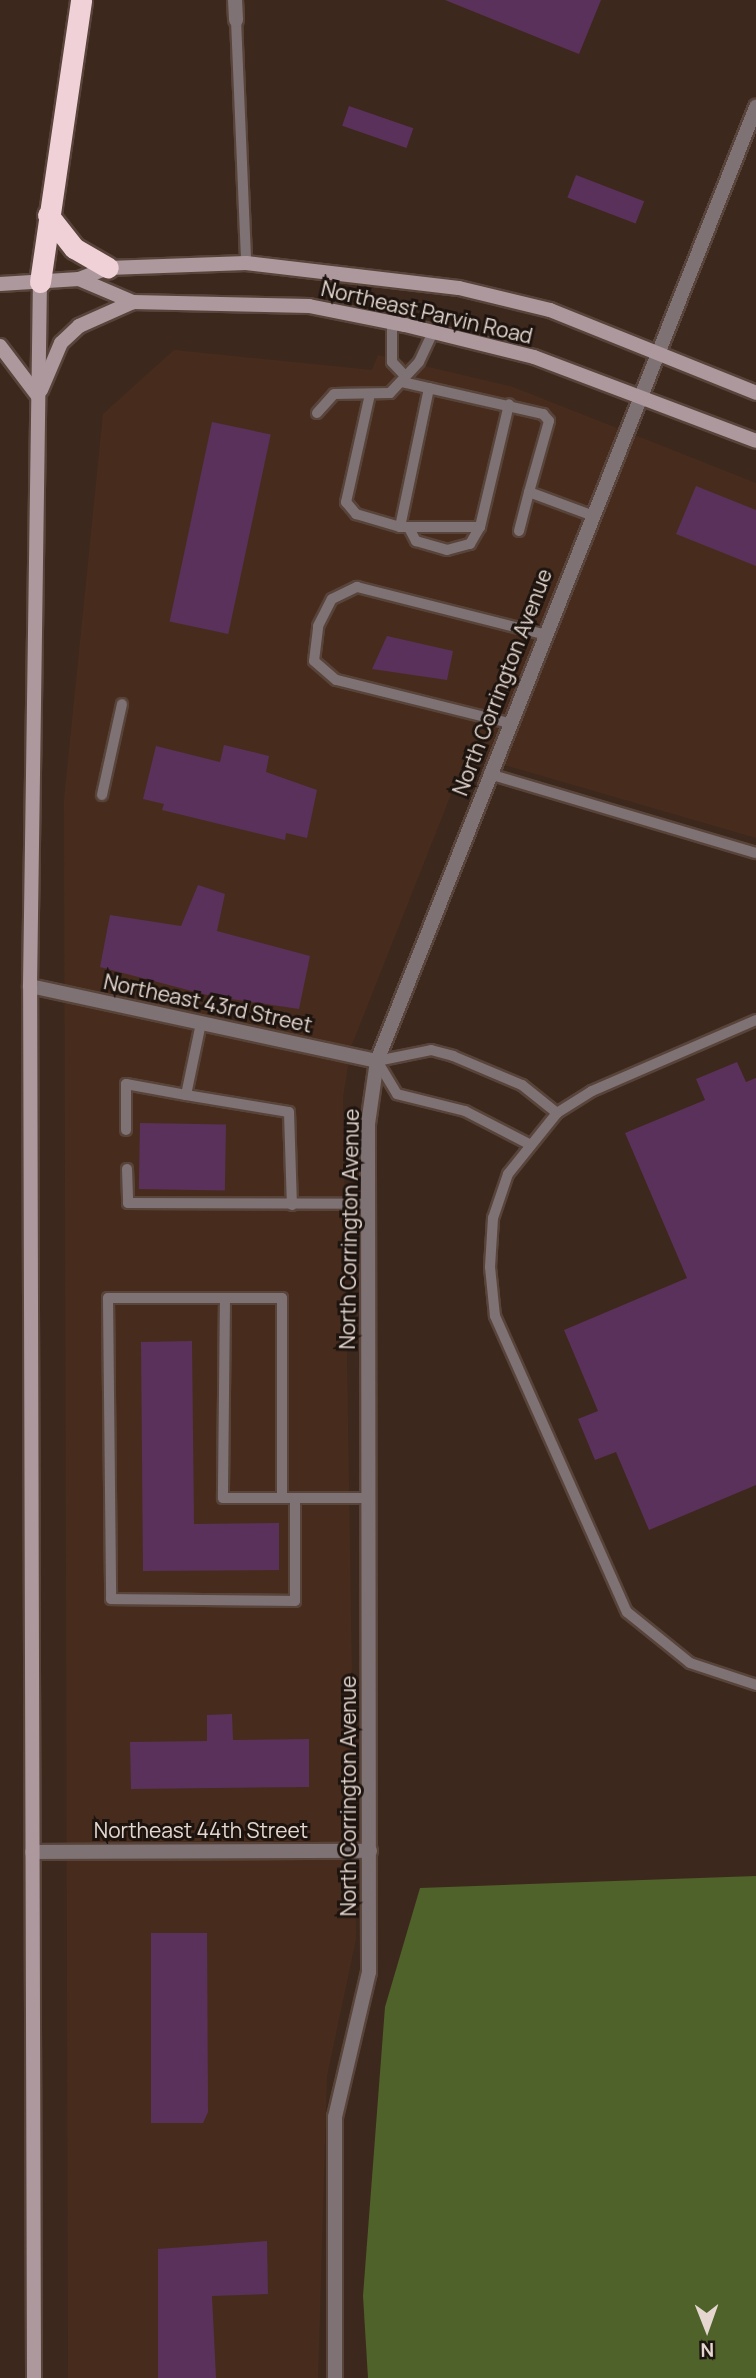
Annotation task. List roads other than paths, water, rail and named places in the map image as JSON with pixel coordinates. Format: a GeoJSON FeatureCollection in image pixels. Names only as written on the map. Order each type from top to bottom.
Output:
{"type":"FeatureCollection","features":[{"type":"Feature","properties":{"kind":"highway"},"geometry":{"type":"LineString","coordinates":[[40,282],[80,0]]}},
{"type":"Feature","properties":{"kind":"highway"},"geometry":{"type":"LineString","coordinates":[[48,215],[74,248],[108,268]]}},
{"type":"Feature","properties":{"kind":"main road","name":"Northeast Parvin Road"},"geometry":{"type":"LineString","coordinates":[[0,284],[79,279],[108,268],[246,263],[459,288],[550,310],[756,393]]}},
{"type":"Feature","properties":{"kind":"main road","name":"Northeast Parvin Road"},"geometry":{"type":"LineString","coordinates":[[79,279],[133,302],[309,306],[392,322],[640,394],[756,442]]}},
{"type":"Feature","properties":{"kind":"main road"},"geometry":{"type":"LineString","coordinates":[[34,2378],[30,986],[40,282]]}},
{"type":"Feature","properties":{"kind":"main road"},"geometry":{"type":"LineString","coordinates":[[38,396],[61,343],[79,326],[133,302]]}},
{"type":"Feature","properties":{"kind":"main road"},"geometry":{"type":"LineString","coordinates":[[0,346],[38,396]]}},
{"type":"Feature","properties":{"kind":"street"},"geometry":{"type":"LineString","coordinates":[[235,0],[236,20]]}},
{"type":"Feature","properties":{"kind":"street","name":"North Corrington Avenue"},"geometry":{"type":"LineString","coordinates":[[335,2378],[335,2117],[369,1972],[368,1124],[377,1061],[543,634],[756,107]]}},
{"type":"Feature","properties":{"kind":"street","name":"Northeast 43rd Street"},"geometry":{"type":"LineString","coordinates":[[30,986],[377,1061]]}},
{"type":"Feature","properties":{"kind":"street","name":"Northeast 44th Street"},"geometry":{"type":"LineString","coordinates":[[32,1852],[370,1851]]}},
{"type":"Feature","properties":{"kind":"lane"},"geometry":{"type":"LineString","coordinates":[[236,20],[246,263]]}},
{"type":"Feature","properties":{"kind":"lane"},"geometry":{"type":"LineString","coordinates":[[392,322],[392,362],[402,378],[429,388],[534,409],[549,421],[519,531]]}},
{"type":"Feature","properties":{"kind":"lane"},"geometry":{"type":"LineString","coordinates":[[317,413],[334,394],[390,393],[419,362],[433,332]]}},
{"type":"Feature","properties":{"kind":"lane"},"geometry":{"type":"LineString","coordinates":[[404,528],[429,388]]}},
{"type":"Feature","properties":{"kind":"lane"},"geometry":{"type":"LineString","coordinates":[[370,394],[346,502],[356,514],[404,528],[480,527]]}},
{"type":"Feature","properties":{"kind":"lane"},"geometry":{"type":"LineString","coordinates":[[404,528],[415,541],[447,550],[470,544],[480,527],[509,404]]}},
{"type":"Feature","properties":{"kind":"lane"},"geometry":{"type":"LineString","coordinates":[[529,492],[592,515]]}},
{"type":"Feature","properties":{"kind":"lane"},"geometry":{"type":"LineString","coordinates":[[509,723],[336,680],[314,661],[318,626],[332,599],[357,586],[543,634]]}},
{"type":"Feature","properties":{"kind":"lane"},"geometry":{"type":"LineString","coordinates":[[102,795],[122,704]]}},
{"type":"Feature","properties":{"kind":"lane"},"geometry":{"type":"LineString","coordinates":[[489,774],[756,853]]}},
{"type":"Feature","properties":{"kind":"lane"},"geometry":{"type":"LineString","coordinates":[[756,1020],[592,1091],[557,1113],[527,1143],[493,1218],[495,1316],[627,1612],[690,1663],[756,1685]]}},
{"type":"Feature","properties":{"kind":"lane"},"geometry":{"type":"LineString","coordinates":[[186,1095],[201,1023]]}},
{"type":"Feature","properties":{"kind":"lane"},"geometry":{"type":"LineString","coordinates":[[527,1143],[465,1111],[397,1094],[377,1061],[431,1051],[453,1056],[523,1085],[557,1113]]}},
{"type":"Feature","properties":{"kind":"lane"},"geometry":{"type":"LineString","coordinates":[[126,1130],[127,1084],[289,1112],[292,1205]]}},
{"type":"Feature","properties":{"kind":"lane"},"geometry":{"type":"LineString","coordinates":[[127,1169],[128,1203],[368,1204]]}},
{"type":"Feature","properties":{"kind":"lane"},"geometry":{"type":"LineString","coordinates":[[282,1498],[282,1298],[108,1298],[111,1599],[295,1601],[295,1498]]}},
{"type":"Feature","properties":{"kind":"lane"},"geometry":{"type":"LineString","coordinates":[[225,1298],[223,1498],[368,1498]]}}]}
